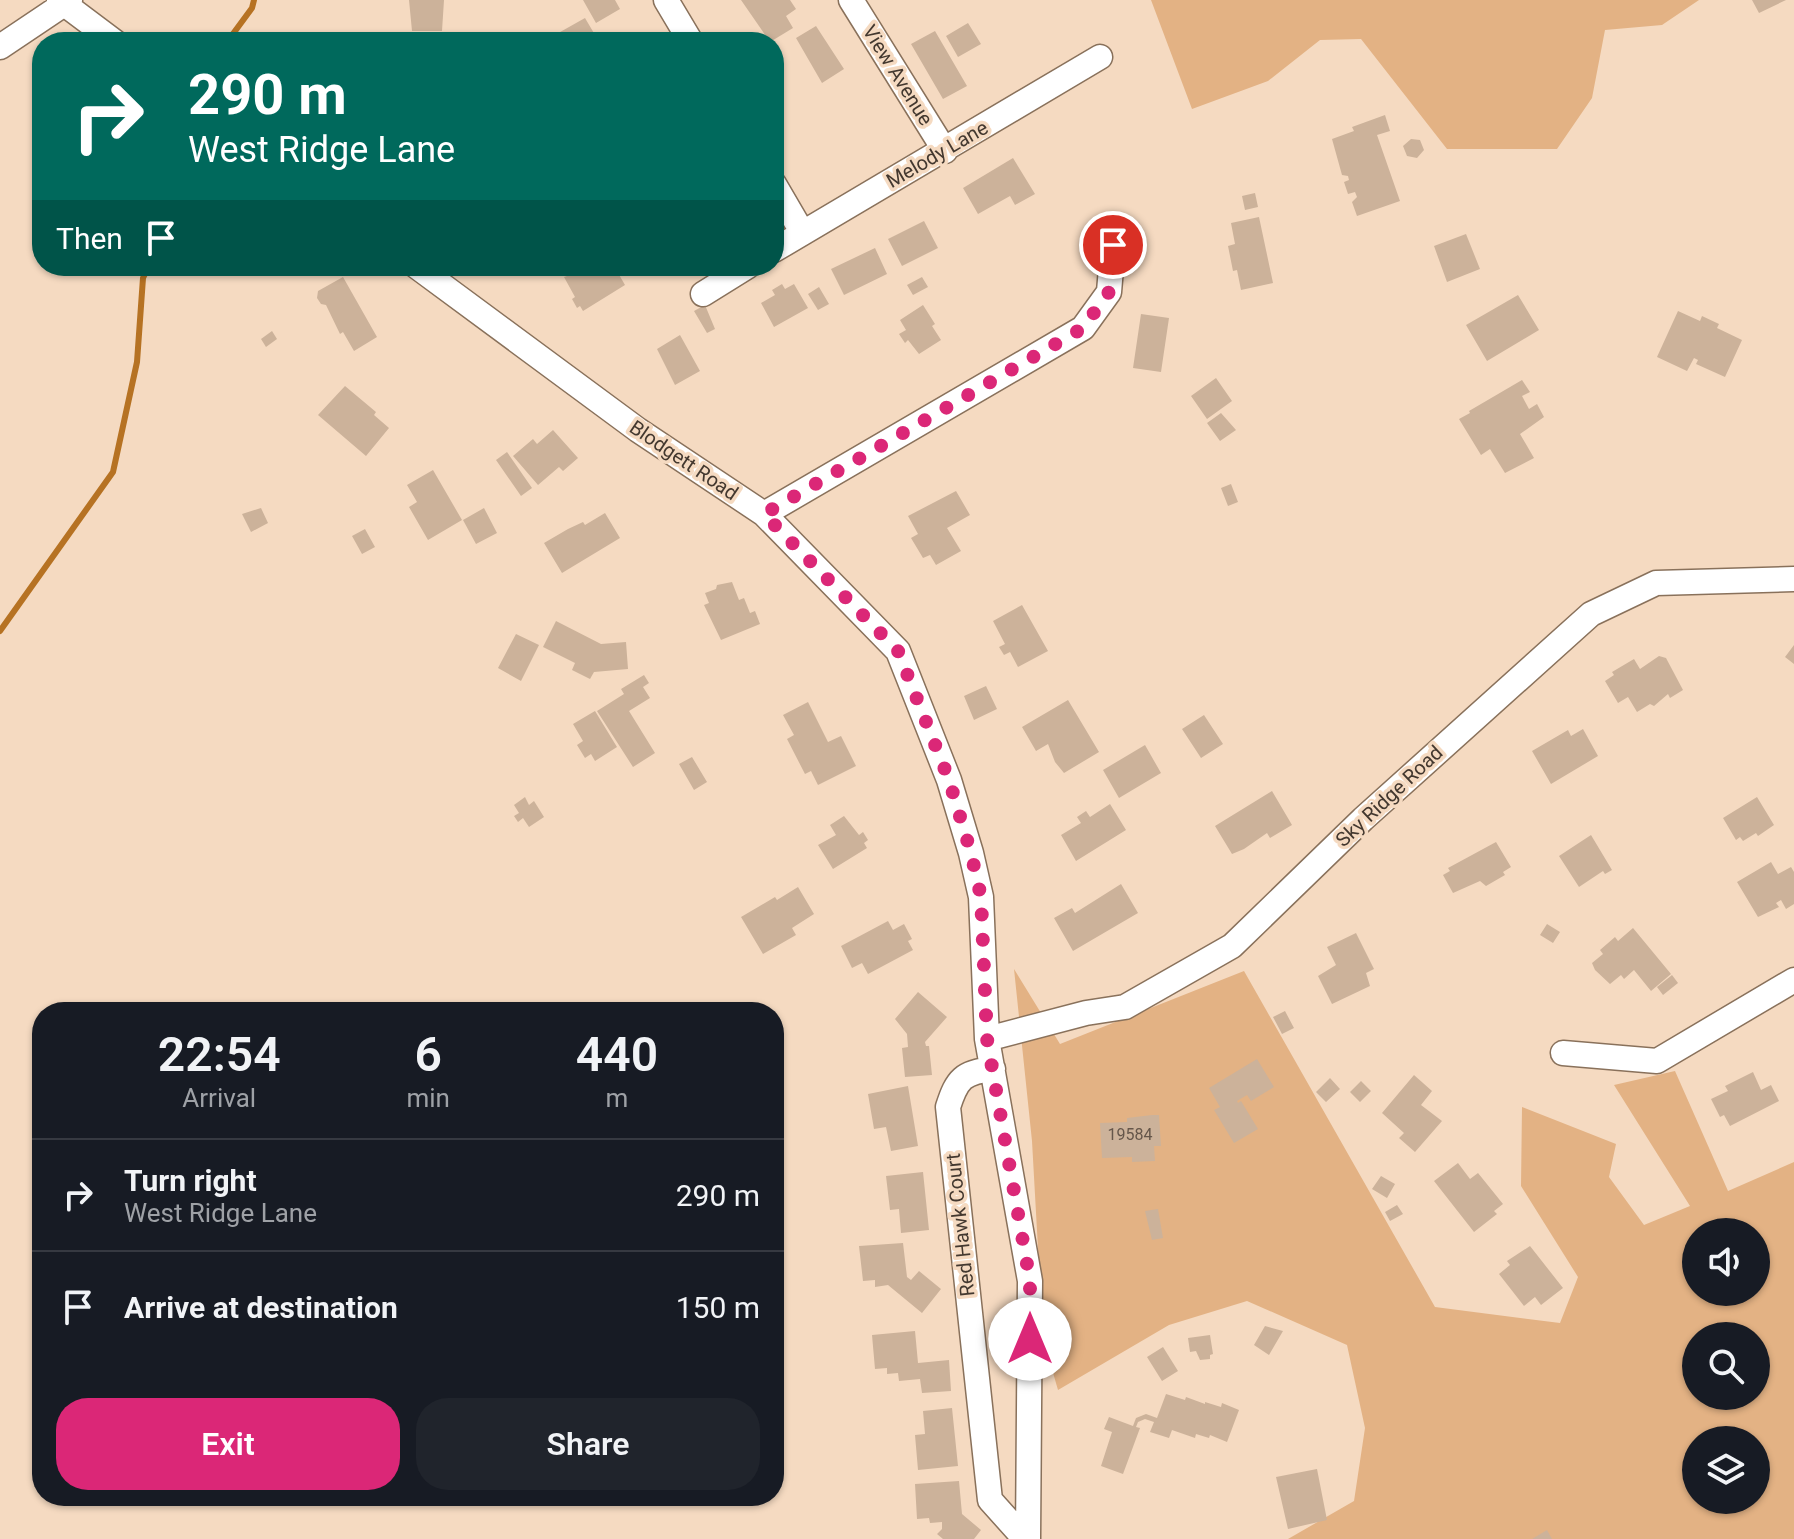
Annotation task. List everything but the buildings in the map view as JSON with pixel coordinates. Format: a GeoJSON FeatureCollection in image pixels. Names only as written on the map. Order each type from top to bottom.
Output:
{"type":"FeatureCollection","features":[{"type":"Feature","properties":{"kind":"street"},"geometry":{"type":"LineString","coordinates":[[666,0],[685,32]]}},
{"type":"Feature","properties":{"kind":"street","name":"View Avenue"},"geometry":{"type":"LineString","coordinates":[[851,0],[945,151]]}},
{"type":"Feature","properties":{"kind":"street"},"geometry":{"type":"LineString","coordinates":[[0,47],[64,1],[103,32]]}},
{"type":"Feature","properties":{"kind":"street","name":"Melody Lane"},"geometry":{"type":"LineString","coordinates":[[784,244],[1100,57]]}},
{"type":"Feature","properties":{"kind":"street"},"geometry":{"type":"LineString","coordinates":[[784,201],[802,232]]}},
{"type":"Feature","properties":{"kind":"street"},"geometry":{"type":"LineString","coordinates":[[764,514],[1083,328],[1109,292],[1113,245]]}},
{"type":"Feature","properties":{"kind":"street","name":"Blodgett Road"},"geometry":{"type":"LineString","coordinates":[[430,276],[638,430],[764,514],[898,651],[949,780],[981,897],[987,1039],[1030,1281],[1026,1539]]}},
{"type":"Feature","properties":{"kind":"street"},"geometry":{"type":"LineString","coordinates":[[703,294],[732,276]]}},
{"type":"Feature","properties":{"kind":"street","name":"Sky Ridge Road"},"geometry":{"type":"LineString","coordinates":[[987,1039],[1086,1013],[1125,1007],[1232,946],[1363,819],[1591,614],[1656,583],[1794,579]]}},
{"type":"Feature","properties":{"kind":"street"},"geometry":{"type":"LineString","coordinates":[[1563,1053],[1657,1061],[1794,980]]}},
{"type":"Feature","properties":{"kind":"street","name":"Red Hawk Court"},"geometry":{"type":"LineString","coordinates":[[993,1069],[973,1071],[956,1084],[948,1107],[990,1500],[1026,1539]]}},
{"type":"Feature","properties":{"kind":"shaded area"},"geometry":{"type":"Polygon","coordinates":[[[1151,0],[1699,0],[1662,25],[1605,30],[1592,98],[1557,149],[1447,149],[1361,39],[1320,40],[1268,81],[1192,109],[1151,0]]]}},
{"type":"Feature","properties":{"kind":"shaded area"},"geometry":{"type":"Polygon","coordinates":[[[1014,969],[1060,1044],[1244,971],[1435,1307],[1560,1323],[1578,1277],[1521,1186],[1522,1107],[1616,1144],[1609,1177],[1644,1225],[1690,1206],[1614,1085],[1675,1071],[1728,1191],[1794,1162],[1794,1539],[1288,1539],[1354,1501],[1365,1428],[1347,1345],[1247,1301],[1169,1325],[1058,1390],[1043,1338],[1032,1141],[1014,969]]]}},
{"type":"Feature","properties":{"kind":"waterway"},"geometry":{"type":"LineString","coordinates":[[234,32],[252,8],[254,0]]}},
{"type":"Feature","properties":{"kind":"waterway"},"geometry":{"type":"LineString","coordinates":[[0,631],[113,472],[137,362],[144,276]]}},
{"type":"Feature","properties":{"kind":"route"},"geometry":{"type":"LineString","coordinates":[[1030,1339],[1030,1281],[987,1039],[981,897],[949,780],[898,651],[764,514],[1083,328],[1109,292],[1113,245]]}}]}
